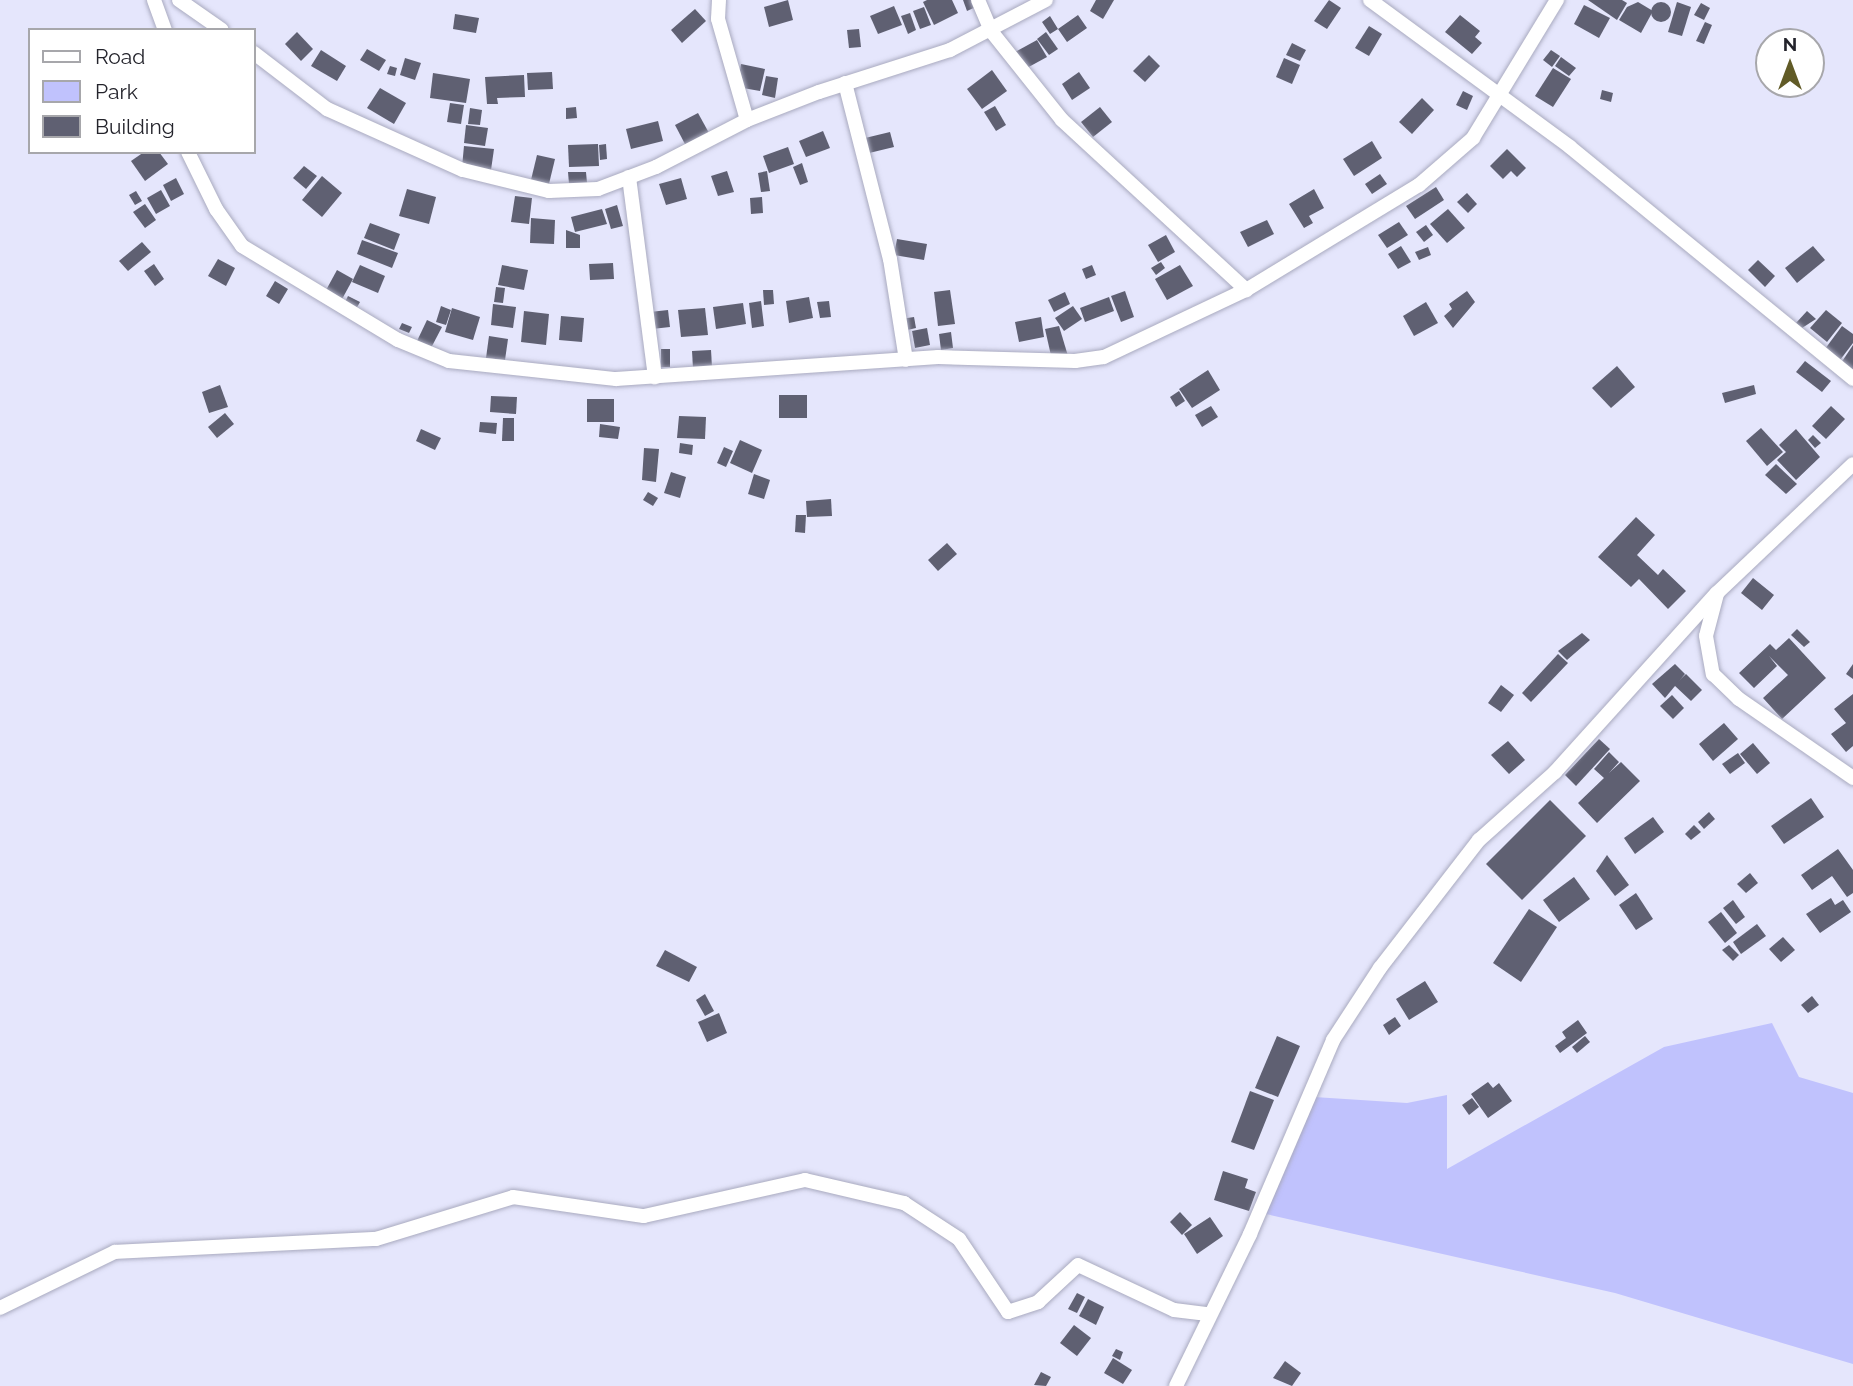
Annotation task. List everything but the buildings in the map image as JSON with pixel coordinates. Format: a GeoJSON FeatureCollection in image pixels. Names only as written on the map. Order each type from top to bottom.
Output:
{"type":"FeatureCollection","features":[{"type":"Feature","properties":{"kind":"street"},"geometry":{"type":"LineString","coordinates":[[154,0],[164,28]]}},
{"type":"Feature","properties":{"kind":"street"},"geometry":{"type":"LineString","coordinates":[[179,0],[219,28]]}},
{"type":"Feature","properties":{"kind":"street"},"geometry":{"type":"LineString","coordinates":[[719,0],[732,76],[747,120]]}},
{"type":"Feature","properties":{"kind":"street"},"geometry":{"type":"LineString","coordinates":[[978,0],[991,31],[1062,120],[1246,290]]}},
{"type":"Feature","properties":{"kind":"street"},"geometry":{"type":"LineString","coordinates":[[256,55],[327,109],[463,170],[550,191],[598,189],[629,177],[747,120],[845,83],[950,50],[1046,0]]}},
{"type":"Feature","properties":{"kind":"street"},"geometry":{"type":"LineString","coordinates":[[1370,0],[1502,94],[1853,379]]}},
{"type":"Feature","properties":{"kind":"street"},"geometry":{"type":"LineString","coordinates":[[189,154],[216,209],[242,246],[398,340],[449,361],[616,379],[906,360],[1104,357],[1246,290],[1419,185],[1473,138],[1557,0]]}},
{"type":"Feature","properties":{"kind":"street"},"geometry":{"type":"LineString","coordinates":[[845,83],[890,259],[906,360]]}},
{"type":"Feature","properties":{"kind":"street"},"geometry":{"type":"LineString","coordinates":[[629,177],[655,377]]}},
{"type":"Feature","properties":{"kind":"street"},"geometry":{"type":"LineString","coordinates":[[1176,1386],[1208,1314],[1250,1234],[1334,1040],[1380,968],[1479,841],[1555,772],[1717,593],[1853,464]]}},
{"type":"Feature","properties":{"kind":"street"},"geometry":{"type":"LineString","coordinates":[[1717,593],[1706,636],[1713,674],[1738,699],[1853,778]]}},
{"type":"Feature","properties":{"kind":"street"},"geometry":{"type":"LineString","coordinates":[[0,1308],[115,1252],[376,1239],[513,1197],[644,1216],[805,1180],[904,1203],[959,1239],[1008,1312],[1038,1303],[1078,1265],[1174,1310],[1208,1314]]}},
{"type":"Feature","properties":{"kind":"green space"},"geometry":{"type":"Polygon","coordinates":[[[1772,1023],[1799,1077],[1853,1093],[1853,1364],[1615,1293],[1266,1214],[1314,1097],[1407,1103],[1447,1095],[1447,1169],[1664,1047],[1772,1023]]]}}]}
